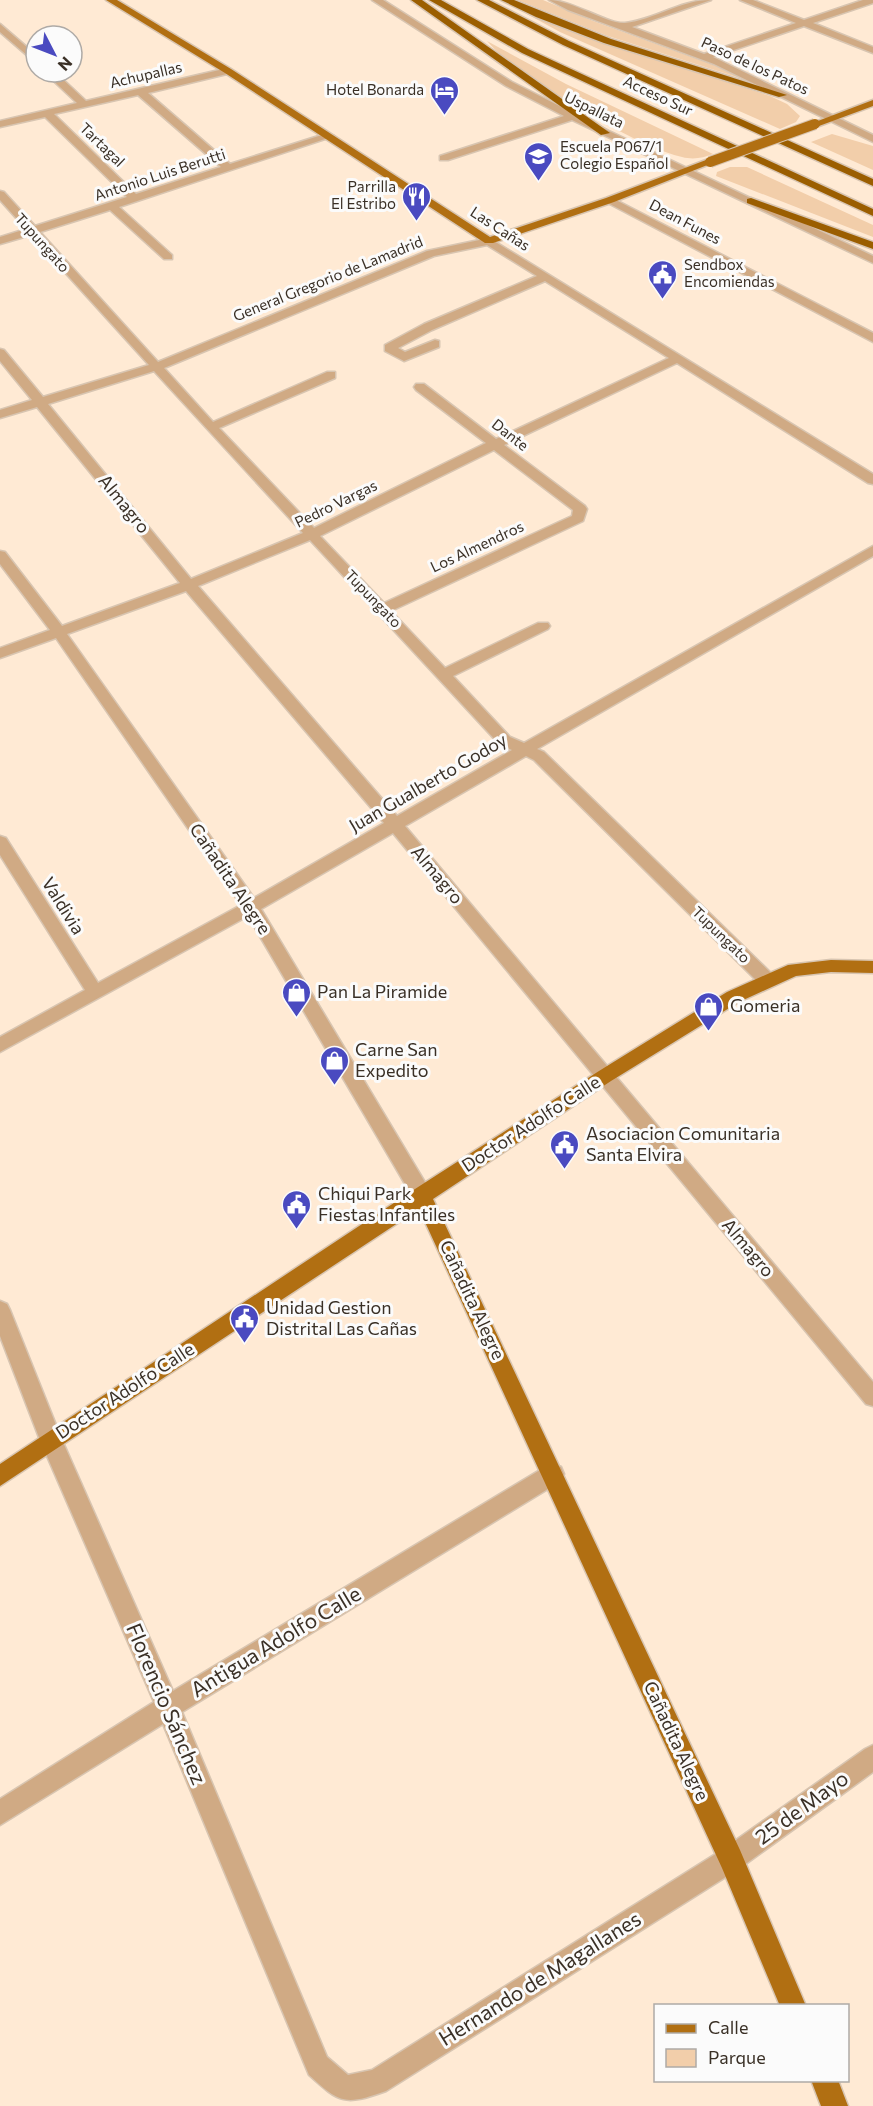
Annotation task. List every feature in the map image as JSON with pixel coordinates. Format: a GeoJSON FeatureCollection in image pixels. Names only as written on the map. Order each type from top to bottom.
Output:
{"type":"FeatureCollection","features":[{"type":"Feature","properties":{"kind":"highway"},"geometry":{"type":"LineString","coordinates":[[416,0],[604,133]]}},
{"type":"Feature","properties":{"kind":"highway","name":"Acceso Sur"},"geometry":{"type":"LineString","coordinates":[[434,0],[525,51],[873,213]]}},
{"type":"Feature","properties":{"kind":"highway","name":"Acceso Sur"},"geometry":{"type":"LineString","coordinates":[[482,0],[566,43],[873,183]]}},
{"type":"Feature","properties":{"kind":"highway"},"geometry":{"type":"LineString","coordinates":[[506,0],[658,57],[782,95]]}},
{"type":"Feature","properties":{"kind":"highway"},"geometry":{"type":"LineString","coordinates":[[751,201],[873,246]]}},
{"type":"Feature","properties":{"kind":"main road","name":"Las Cañas"},"geometry":{"type":"LineString","coordinates":[[111,0],[228,71],[489,241]]}},
{"type":"Feature","properties":{"kind":"main road","name":"General Gregorio de Lamadrid"},"geometry":{"type":"LineString","coordinates":[[489,241],[610,200],[873,104]]}},
{"type":"Feature","properties":{"kind":"main road","name":"Doctor Adolfo Calle"},"geometry":{"type":"LineString","coordinates":[[0,1476],[422,1195],[605,1076],[734,997],[767,980],[794,970],[831,966],[873,967]]}},
{"type":"Feature","properties":{"kind":"main road","name":"Cañadita Alegre"},"geometry":{"type":"LineString","coordinates":[[422,1195],[554,1474],[731,1859],[792,2004]]}},
{"type":"Feature","properties":{"kind":"main road"},"geometry":{"type":"LineString","coordinates":[[825,2082],[835,2106]]}},
{"type":"Feature","properties":{"kind":"street","name":"Uspallata"},"geometry":{"type":"LineString","coordinates":[[377,0],[509,84],[604,133],[873,260]]}},
{"type":"Feature","properties":{"kind":"street","name":"Paso de los Patos"},"geometry":{"type":"LineString","coordinates":[[555,0],[705,57],[873,139]]}},
{"type":"Feature","properties":{"kind":"street"},"geometry":{"type":"LineString","coordinates":[[623,27],[706,0]]}},
{"type":"Feature","properties":{"kind":"street"},"geometry":{"type":"LineString","coordinates":[[745,0],[873,50]]}},
{"type":"Feature","properties":{"kind":"street"},"geometry":{"type":"LineString","coordinates":[[705,57],[872,0]]}},
{"type":"Feature","properties":{"kind":"street"},"geometry":{"type":"LineString","coordinates":[[0,27],[24,49]]}},
{"type":"Feature","properties":{"kind":"street","name":"Achupallas"},"geometry":{"type":"LineString","coordinates":[[0,124],[228,71]]}},
{"type":"Feature","properties":{"kind":"street"},"geometry":{"type":"LineString","coordinates":[[62,84],[85,105]]}},
{"type":"Feature","properties":{"kind":"street"},"geometry":{"type":"LineString","coordinates":[[141,92],[228,168]]}},
{"type":"Feature","properties":{"kind":"street","name":"Tartagal"},"geometry":{"type":"LineString","coordinates":[[47,113],[135,199]]}},
{"type":"Feature","properties":{"kind":"street"},"geometry":{"type":"LineString","coordinates":[[444,158],[572,117]]}},
{"type":"Feature","properties":{"kind":"street","name":"Antonio Luis Berutti"},"geometry":{"type":"LineString","coordinates":[[0,241],[329,136]]}},
{"type":"Feature","properties":{"kind":"street","name":"Tupungato"},"geometry":{"type":"LineString","coordinates":[[0,194],[31,231],[211,427],[505,741],[539,756],[767,980]]}},
{"type":"Feature","properties":{"kind":"street","name":"Dean Funes"},"geometry":{"type":"LineString","coordinates":[[610,200],[873,338]]}},
{"type":"Feature","properties":{"kind":"street"},"geometry":{"type":"LineString","coordinates":[[112,206],[168,257]]}},
{"type":"Feature","properties":{"kind":"street","name":"Las Cañas"},"geometry":{"type":"LineString","coordinates":[[489,241],[873,480]]}},
{"type":"Feature","properties":{"kind":"street","name":"General Gregorio de Lamadrid"},"geometry":{"type":"LineString","coordinates":[[0,414],[156,367],[431,254],[489,241]]}},
{"type":"Feature","properties":{"kind":"street"},"geometry":{"type":"LineString","coordinates":[[435,344],[404,357],[389,348],[428,327],[544,277]]}},
{"type":"Feature","properties":{"kind":"street","name":"Almagro"},"geometry":{"type":"LineString","coordinates":[[0,353],[189,585],[395,825],[873,1397]]}},
{"type":"Feature","properties":{"kind":"street","name":"Pedro Vargas"},"geometry":{"type":"LineString","coordinates":[[0,653],[189,585],[311,535],[495,444],[676,359]]}},
{"type":"Feature","properties":{"kind":"street"},"geometry":{"type":"LineString","coordinates":[[211,427],[331,375]]}},
{"type":"Feature","properties":{"kind":"street","name":"Dante"},"geometry":{"type":"LineString","coordinates":[[420,387],[580,509]]}},
{"type":"Feature","properties":{"kind":"street","name":"Los Almendros"},"geometry":{"type":"LineString","coordinates":[[383,609],[578,518],[580,509]]}},
{"type":"Feature","properties":{"kind":"street","name":"Juan Gualberto Godoy"},"geometry":{"type":"LineString","coordinates":[[0,1045],[395,825],[873,550]]}},
{"type":"Feature","properties":{"kind":"street","name":"Cañadita Alegre"},"geometry":{"type":"LineString","coordinates":[[0,555],[59,632],[250,907],[422,1195]]}},
{"type":"Feature","properties":{"kind":"street"},"geometry":{"type":"LineString","coordinates":[[444,675],[543,626]]}},
{"type":"Feature","properties":{"kind":"street","name":"Valdivia"},"geometry":{"type":"LineString","coordinates":[[0,842],[94,991]]}},
{"type":"Feature","properties":{"kind":"street","name":"Florencio Sánchez"},"geometry":{"type":"LineString","coordinates":[[0,1310],[51,1440],[168,1707],[318,2066],[344,2089]]}},
{"type":"Feature","properties":{"kind":"street","name":"Antigua Adolfo Calle"},"geometry":{"type":"LineString","coordinates":[[0,1813],[168,1707],[554,1474]]}},
{"type":"Feature","properties":{"kind":"street","name":"25 de Mayo"},"geometry":{"type":"LineString","coordinates":[[731,1859],[873,1757]]}},
{"type":"Feature","properties":{"kind":"street","name":"Hernando de Magallanes"},"geometry":{"type":"LineString","coordinates":[[344,2089],[376,2082],[731,1859]]}},
{"type":"Feature","properties":{"kind":"green space"},"geometry":{"type":"Polygon","coordinates":[[[518,0],[543,0],[716,66],[746,80],[608,36],[518,0]]]}},
{"type":"Feature","properties":{"kind":"green space"},"geometry":{"type":"Polygon","coordinates":[[[525,13],[637,53],[770,96],[787,104],[800,116],[796,122],[780,129],[560,32],[525,13]]]}},
{"type":"Feature","properties":{"kind":"green space"},"geometry":{"type":"Polygon","coordinates":[[[487,41],[566,84],[713,154],[686,158],[637,140],[550,90],[502,56],[487,41]]]}},
{"type":"Feature","properties":{"kind":"green space"},"geometry":{"type":"Polygon","coordinates":[[[832,134],[873,146],[873,170],[811,142],[832,134]]]}},
{"type":"Feature","properties":{"kind":"green space"},"geometry":{"type":"Polygon","coordinates":[[[730,167],[747,167],[873,225],[873,237],[716,176],[717,172],[730,167]]]}},
{"type":"Feature","properties":{"kind":"place","name":"Hotel Bonarda"},"geometry":{"type":"Point","coordinates":[445,116]}},
{"type":"Feature","properties":{"kind":"place","name":"Escuela P067/1 Colegio Español"},"geometry":{"type":"Point","coordinates":[539,182]}},
{"type":"Feature","properties":{"kind":"place","name":"Parrilla El Estribo"},"geometry":{"type":"Point","coordinates":[417,222]}},
{"type":"Feature","properties":{"kind":"place","name":"Sendbox Encomiendas"},"geometry":{"type":"Point","coordinates":[663,300]}},
{"type":"Feature","properties":{"kind":"place","name":"Pan La Piramide"},"geometry":{"type":"Point","coordinates":[296,1018]}},
{"type":"Feature","properties":{"kind":"place","name":"Gomeria"},"geometry":{"type":"Point","coordinates":[709,1032]}},
{"type":"Feature","properties":{"kind":"place","name":"Carne San Expedito"},"geometry":{"type":"Point","coordinates":[334,1086]}},
{"type":"Feature","properties":{"kind":"place","name":"Asociacion Comunitaria Santa Elvira"},"geometry":{"type":"Point","coordinates":[565,1170]}},
{"type":"Feature","properties":{"kind":"place","name":"Chiqui Park Fiestas Infantiles"},"geometry":{"type":"Point","coordinates":[297,1230]}},
{"type":"Feature","properties":{"kind":"place","name":"Unidad Gestion Distrital Las Cañas"},"geometry":{"type":"Point","coordinates":[245,1344]}}]}
